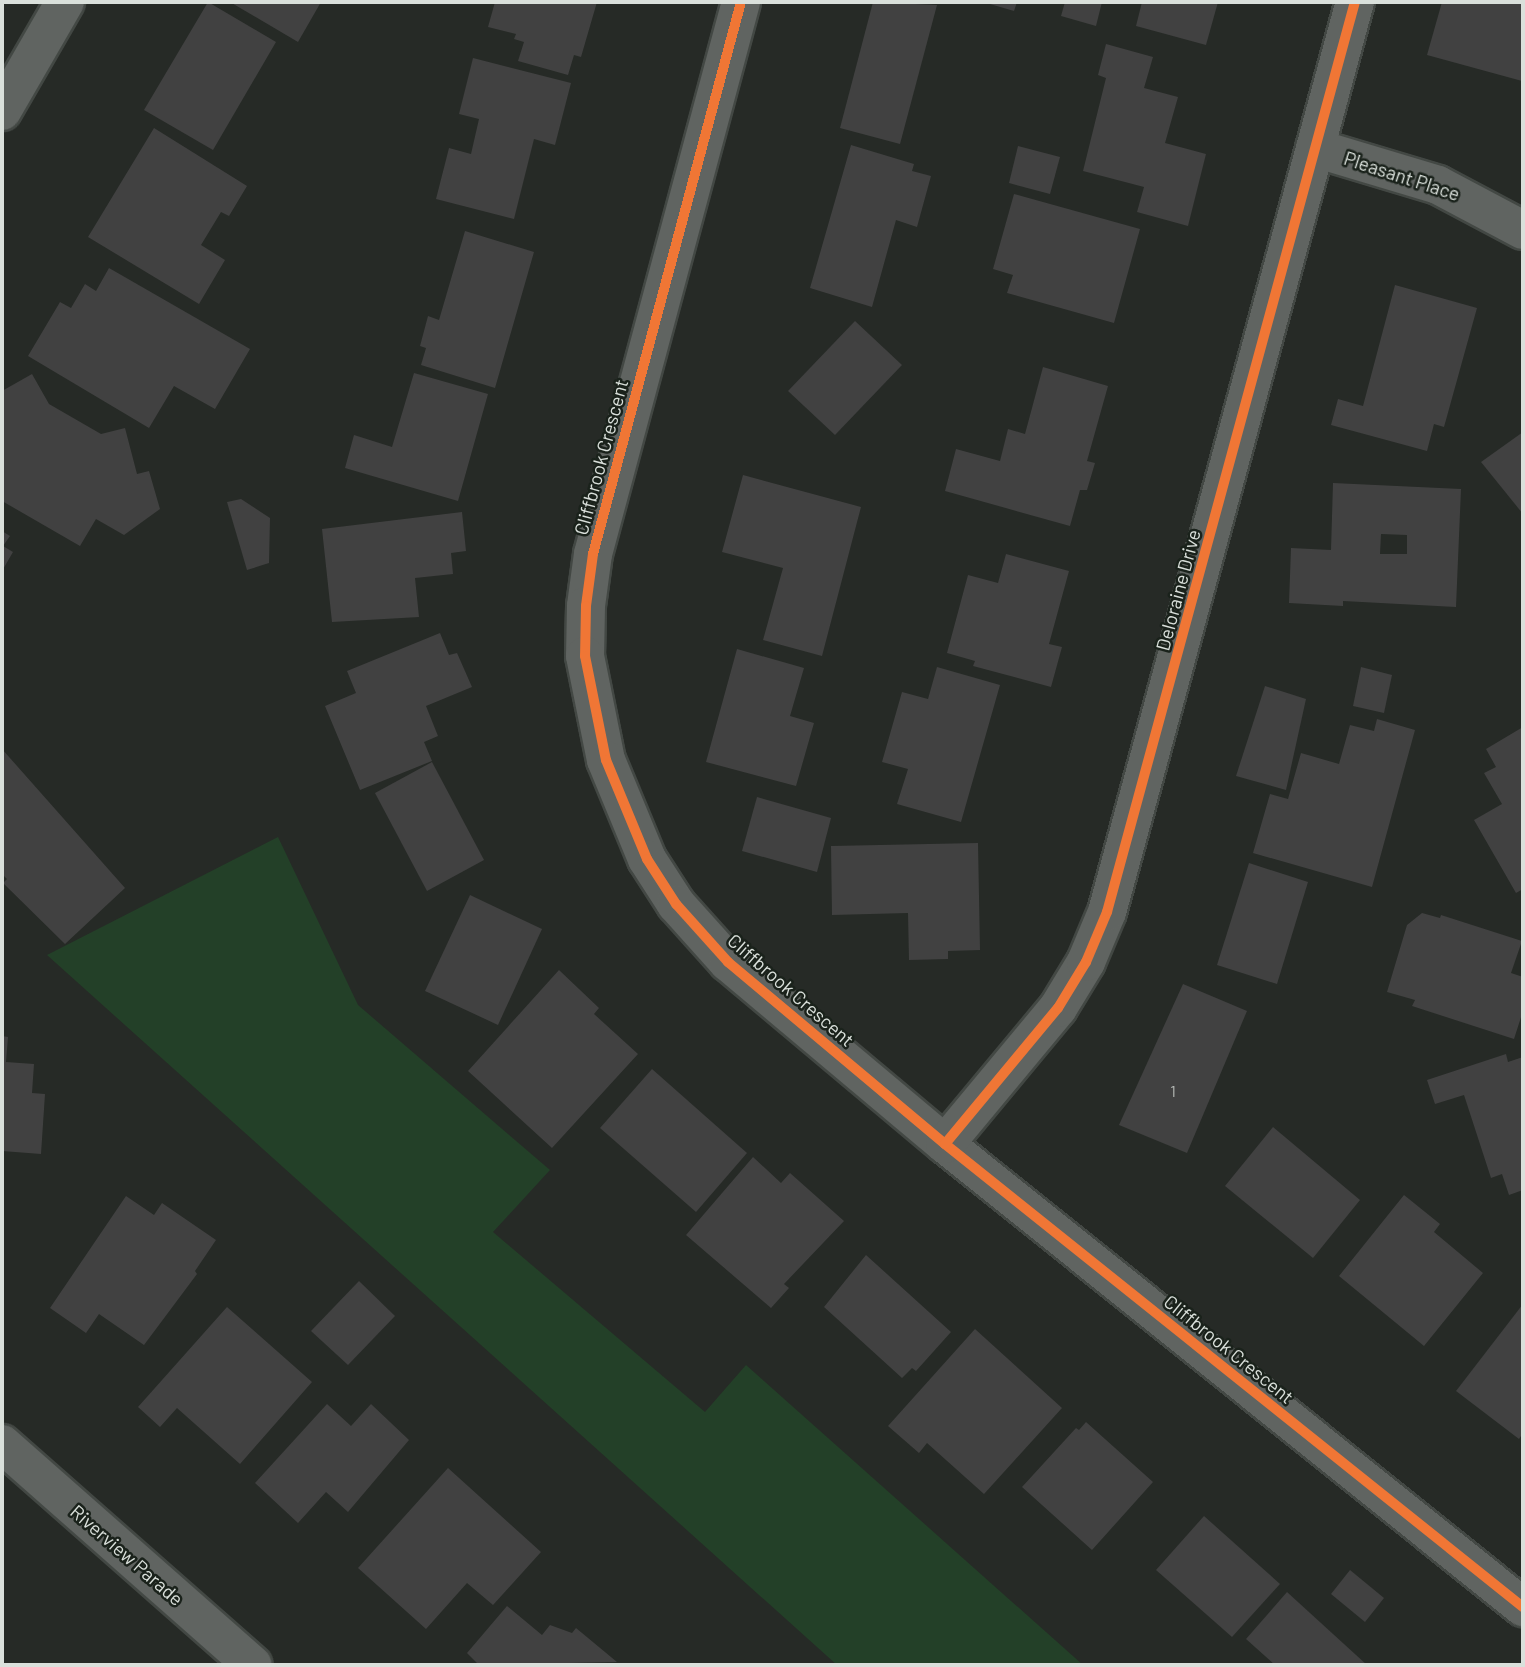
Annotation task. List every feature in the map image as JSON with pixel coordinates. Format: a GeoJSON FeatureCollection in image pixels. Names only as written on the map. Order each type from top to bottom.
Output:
{"type":"FeatureCollection","features":[{"type":"Feature","properties":{"kind":"street"},"geometry":{"type":"LineString","coordinates":[[2,111],[65,2]]}},
{"type":"Feature","properties":{"kind":"street","name":"Cliffbrook Crescent"},"geometry":{"type":"LineString","coordinates":[[741,2],[593,554],[585,656],[606,761],[626,816],[676,904],[728,962],[946,1144],[1523,1607]]}},
{"type":"Feature","properties":{"kind":"street","name":"Deloraine Drive"},"geometry":{"type":"LineString","coordinates":[[946,1144],[1058,1009],[1097,937],[1125,853],[1355,2]]}},
{"type":"Feature","properties":{"kind":"street","name":"Pleasant Place"},"geometry":{"type":"LineString","coordinates":[[1315,148],[1438,185],[1523,230]]}},
{"type":"Feature","properties":{"kind":"street","name":"Riverview Parade"},"geometry":{"type":"LineString","coordinates":[[2,1444],[253,1665]]}},
{"type":"Feature","properties":{"kind":"green space"},"geometry":{"type":"Polygon","coordinates":[[[278,837],[358,1005],[550,1170],[493,1232],[705,1412],[746,1365],[1083,1665],[837,1665],[47,955],[278,837]]]}},
{"type":"Feature","properties":{"kind":"building"},"geometry":{"type":"Polygon","coordinates":[[[208,2],[276,42],[213,150],[144,110],[208,2]]]}},
{"type":"Feature","properties":{"kind":"building"},"geometry":{"type":"Polygon","coordinates":[[[230,2],[321,2],[298,42],[230,2]]]}},
{"type":"Feature","properties":{"kind":"building"},"geometry":{"type":"Polygon","coordinates":[[[495,2],[597,2],[581,57],[574,55],[568,75],[518,61],[524,42],[514,39],[516,34],[488,27],[495,2]]]}},
{"type":"Feature","properties":{"kind":"building"},"geometry":{"type":"Polygon","coordinates":[[[873,2],[937,5],[900,144],[840,128],[873,2]]]}},
{"type":"Feature","properties":{"kind":"building"},"geometry":{"type":"Polygon","coordinates":[[[983,2],[1017,2],[1014,11],[983,2]]]}},
{"type":"Feature","properties":{"kind":"building"},"geometry":{"type":"Polygon","coordinates":[[[1065,2],[1102,2],[1096,26],[1061,16],[1065,2]]]}},
{"type":"Feature","properties":{"kind":"building"},"geometry":{"type":"Polygon","coordinates":[[[1142,2],[1218,2],[1206,45],[1136,26],[1142,2]]]}},
{"type":"Feature","properties":{"kind":"building"},"geometry":{"type":"Polygon","coordinates":[[[1442,2],[1523,2],[1522,81],[1427,55],[1442,2]]]}},
{"type":"Feature","properties":{"kind":"building"},"geometry":{"type":"Polygon","coordinates":[[[1106,44],[1153,57],[1144,88],[1178,97],[1165,143],[1206,154],[1188,226],[1137,212],[1144,187],[1083,171],[1106,78],[1098,75],[1106,44]]]}},
{"type":"Feature","properties":{"kind":"building"},"geometry":{"type":"Polygon","coordinates":[[[473,58],[571,83],[555,145],[534,139],[514,219],[436,199],[449,148],[471,154],[479,119],[459,114],[473,58]]]}},
{"type":"Feature","properties":{"kind":"building"},"geometry":{"type":"Polygon","coordinates":[[[154,128],[247,186],[229,216],[221,212],[201,245],[225,260],[199,304],[88,237],[154,128]]]}},
{"type":"Feature","properties":{"kind":"building"},"geometry":{"type":"Polygon","coordinates":[[[851,145],[914,164],[912,171],[931,176],[917,227],[896,220],[872,307],[810,288],[851,145]]]}},
{"type":"Feature","properties":{"kind":"building"},"geometry":{"type":"Polygon","coordinates":[[[1018,146],[1060,157],[1050,194],[1009,183],[1018,146]]]}},
{"type":"Feature","properties":{"kind":"building"},"geometry":{"type":"Polygon","coordinates":[[[1014,194],[1140,229],[1114,323],[1007,293],[1013,275],[993,269],[1014,194]]]}},
{"type":"Feature","properties":{"kind":"building"},"geometry":{"type":"Polygon","coordinates":[[[465,231],[534,252],[495,388],[421,365],[426,348],[420,346],[428,316],[439,320],[465,231]]]}},
{"type":"Feature","properties":{"kind":"building"},"geometry":{"type":"Polygon","coordinates":[[[109,268],[250,349],[215,409],[174,386],[149,428],[28,356],[60,302],[71,308],[85,284],[96,291],[109,268]]]}},
{"type":"Feature","properties":{"kind":"building"},"geometry":{"type":"Polygon","coordinates":[[[1395,285],[1477,308],[1444,427],[1434,424],[1427,451],[1331,425],[1338,399],[1363,406],[1395,285]]]}},
{"type":"Feature","properties":{"kind":"building"},"geometry":{"type":"Polygon","coordinates":[[[855,321],[902,365],[835,435],[788,391],[855,321]]]}},
{"type":"Feature","properties":{"kind":"building"},"geometry":{"type":"Polygon","coordinates":[[[1043,367],[1108,386],[1087,461],[1095,463],[1087,490],[1080,490],[1070,526],[945,491],[956,449],[1000,461],[1008,429],[1025,434],[1043,367]]]}},
{"type":"Feature","properties":{"kind":"building"},"geometry":{"type":"Polygon","coordinates":[[[414,373],[488,394],[458,501],[345,468],[354,435],[392,447],[414,373]]]}},
{"type":"Feature","properties":{"kind":"building"},"geometry":{"type":"Polygon","coordinates":[[[32,374],[49,404],[101,434],[125,428],[137,474],[149,471],[160,509],[124,535],[96,519],[80,546],[2,501],[2,391],[32,374]]]}},
{"type":"Feature","properties":{"kind":"building"},"geometry":{"type":"Polygon","coordinates":[[[1523,432],[1523,514],[1481,462],[1523,432]]]}},
{"type":"Feature","properties":{"kind":"building"},"geometry":{"type":"Polygon","coordinates":[[[743,475],[861,507],[822,656],[763,640],[783,568],[722,552],[743,475]]]}},
{"type":"Feature","properties":{"kind":"building"},"geometry":{"type":"Polygon","coordinates":[[[1333,483],[1461,489],[1456,607],[1343,601],[1343,606],[1289,603],[1291,548],[1331,550],[1333,483]],[[1381,534],[1380,554],[1407,554],[1407,535],[1381,534]]]}},
{"type":"Feature","properties":{"kind":"building"},"geometry":{"type":"Polygon","coordinates":[[[241,499],[270,518],[269,563],[247,570],[227,502],[241,499]]]}},
{"type":"Feature","properties":{"kind":"building"},"geometry":{"type":"Polygon","coordinates":[[[462,512],[466,551],[451,553],[453,574],[415,578],[419,617],[332,622],[322,529],[462,512]]]}},
{"type":"Feature","properties":{"kind":"building"},"geometry":{"type":"Polygon","coordinates":[[[2,531],[10,536],[3,546],[13,552],[2,571],[2,531]]]}},
{"type":"Feature","properties":{"kind":"building"},"geometry":{"type":"Polygon","coordinates":[[[1006,554],[1069,571],[1049,644],[1062,647],[1051,687],[973,666],[975,661],[947,653],[968,575],[998,583],[1006,554]]]}},
{"type":"Feature","properties":{"kind":"building"},"geometry":{"type":"Polygon","coordinates":[[[440,633],[449,655],[457,653],[472,687],[426,706],[438,736],[424,742],[432,761],[360,790],[325,706],[356,693],[347,671],[440,633]]]}},
{"type":"Feature","properties":{"kind":"building"},"geometry":{"type":"Polygon","coordinates":[[[737,649],[804,668],[790,716],[814,723],[796,786],[706,762],[737,649]]]}},
{"type":"Feature","properties":{"kind":"building"},"geometry":{"type":"Polygon","coordinates":[[[937,667],[1000,685],[961,822],[897,804],[908,769],[882,762],[902,692],[928,699],[937,667]]]}},
{"type":"Feature","properties":{"kind":"building"},"geometry":{"type":"Polygon","coordinates":[[[1361,667],[1392,675],[1384,713],[1353,706],[1361,667]]]}},
{"type":"Feature","properties":{"kind":"building"},"geometry":{"type":"Polygon","coordinates":[[[1265,686],[1306,699],[1286,790],[1236,776],[1265,686]]]}},
{"type":"Feature","properties":{"kind":"building"},"geometry":{"type":"Polygon","coordinates":[[[1377,719],[1415,730],[1372,887],[1253,853],[1270,794],[1288,799],[1301,753],[1339,764],[1350,725],[1374,731],[1377,719]]]}},
{"type":"Feature","properties":{"kind":"building"},"geometry":{"type":"Polygon","coordinates":[[[1523,727],[1523,889],[1516,893],[1474,820],[1502,804],[1484,773],[1496,767],[1486,749],[1523,727]]]}},
{"type":"Feature","properties":{"kind":"building"},"geometry":{"type":"Polygon","coordinates":[[[2,749],[125,888],[65,944],[3,883],[7,879],[2,874],[2,749]]]}},
{"type":"Feature","properties":{"kind":"building"},"geometry":{"type":"Polygon","coordinates":[[[432,762],[484,860],[427,891],[375,793],[432,762]]]}},
{"type":"Feature","properties":{"kind":"building"},"geometry":{"type":"Polygon","coordinates":[[[757,797],[831,818],[817,872],[742,851],[757,797]]]}},
{"type":"Feature","properties":{"kind":"building"},"geometry":{"type":"Polygon","coordinates":[[[978,843],[980,950],[948,951],[948,959],[909,960],[908,913],[832,915],[831,846],[978,843]]]}},
{"type":"Feature","properties":{"kind":"building"},"geometry":{"type":"Polygon","coordinates":[[[1249,863],[1308,882],[1277,984],[1217,965],[1249,863]]]}},
{"type":"Feature","properties":{"kind":"building"},"geometry":{"type":"Polygon","coordinates":[[[470,895],[542,929],[498,1025],[425,991],[470,895]]]}},
{"type":"Feature","properties":{"kind":"building"},"geometry":{"type":"Polygon","coordinates":[[[1422,913],[1440,918],[1441,915],[1522,941],[1511,973],[1523,977],[1523,1011],[1514,1039],[1412,1006],[1415,1000],[1387,992],[1407,925],[1422,913]]]}},
{"type":"Feature","properties":{"kind":"building"},"geometry":{"type":"Polygon","coordinates":[[[559,970],[599,1008],[594,1014],[638,1054],[552,1148],[468,1071],[559,970]]]}},
{"type":"Feature","properties":{"kind":"building"},"geometry":{"type":"Polygon","coordinates":[[[1183,984],[1247,1011],[1187,1153],[1119,1125],[1183,984]]]}},
{"type":"Feature","properties":{"kind":"building"},"geometry":{"type":"Polygon","coordinates":[[[2,1036],[8,1037],[6,1062],[34,1064],[32,1093],[45,1094],[41,1154],[2,1151],[2,1036]]]}},
{"type":"Feature","properties":{"kind":"building"},"geometry":{"type":"Polygon","coordinates":[[[1506,1054],[1508,1062],[1523,1057],[1523,1190],[1509,1195],[1502,1174],[1491,1178],[1464,1095],[1435,1104],[1427,1080],[1506,1054]]]}},
{"type":"Feature","properties":{"kind":"building"},"geometry":{"type":"Polygon","coordinates":[[[652,1069],[747,1153],[696,1212],[600,1128],[652,1069]]]}},
{"type":"Feature","properties":{"kind":"building"},"geometry":{"type":"Polygon","coordinates":[[[1273,1127],[1360,1200],[1313,1258],[1225,1186],[1273,1127]]]}},
{"type":"Feature","properties":{"kind":"building"},"geometry":{"type":"Polygon","coordinates":[[[753,1157],[781,1183],[790,1173],[844,1221],[784,1284],[789,1288],[771,1308],[686,1235],[753,1157]]]}},
{"type":"Feature","properties":{"kind":"building"},"geometry":{"type":"Polygon","coordinates":[[[1404,1195],[1440,1224],[1434,1232],[1483,1273],[1424,1346],[1339,1276],[1404,1195]]]}},
{"type":"Feature","properties":{"kind":"building"},"geometry":{"type":"Polygon","coordinates":[[[126,1196],[154,1215],[162,1203],[216,1240],[195,1271],[197,1274],[144,1345],[99,1314],[86,1333],[50,1308],[126,1196]]]}},
{"type":"Feature","properties":{"kind":"building"},"geometry":{"type":"Polygon","coordinates":[[[866,1255],[951,1332],[916,1371],[912,1368],[902,1378],[824,1307],[866,1255]]]}},
{"type":"Feature","properties":{"kind":"building"},"geometry":{"type":"Polygon","coordinates":[[[359,1281],[395,1316],[348,1365],[311,1331],[359,1281]]]}},
{"type":"Feature","properties":{"kind":"building"},"geometry":{"type":"Polygon","coordinates":[[[1523,1304],[1523,1433],[1519,1439],[1456,1391],[1523,1304]]]}},
{"type":"Feature","properties":{"kind":"building"},"geometry":{"type":"Polygon","coordinates":[[[227,1307],[312,1382],[240,1464],[177,1408],[160,1427],[138,1407],[227,1307]]]}},
{"type":"Feature","properties":{"kind":"building"},"geometry":{"type":"Polygon","coordinates":[[[975,1329],[1062,1408],[984,1494],[927,1443],[919,1453],[888,1426],[975,1329]]]}},
{"type":"Feature","properties":{"kind":"building"},"geometry":{"type":"Polygon","coordinates":[[[327,1404],[351,1426],[371,1404],[409,1440],[348,1512],[326,1492],[298,1523],[255,1483],[327,1404]]]}},
{"type":"Feature","properties":{"kind":"building"},"geometry":{"type":"Polygon","coordinates":[[[1086,1422],[1153,1482],[1092,1550],[1022,1487],[1076,1428],[1079,1430],[1086,1422]]]}},
{"type":"Feature","properties":{"kind":"building"},"geometry":{"type":"Polygon","coordinates":[[[448,1468],[541,1552],[493,1605],[467,1583],[426,1629],[358,1568],[448,1468]]]}},
{"type":"Feature","properties":{"kind":"building"},"geometry":{"type":"Polygon","coordinates":[[[1204,1516],[1280,1584],[1232,1637],[1156,1570],[1204,1516]]]}},
{"type":"Feature","properties":{"kind":"building"},"geometry":{"type":"Polygon","coordinates":[[[1350,1570],[1384,1598],[1365,1622],[1331,1594],[1350,1570]]]}},
{"type":"Feature","properties":{"kind":"building"},"geometry":{"type":"Polygon","coordinates":[[[1287,1592],[1367,1665],[1275,1665],[1246,1639],[1287,1592]]]}},
{"type":"Feature","properties":{"kind":"building"},"geometry":{"type":"Polygon","coordinates":[[[507,1606],[542,1635],[550,1625],[572,1633],[576,1628],[617,1662],[479,1665],[467,1653],[507,1606]]]}},
{"type":"Feature","properties":{"kind":"cycle path"},"geometry":{"type":"LineString","coordinates":[[741,2],[593,554],[586,606],[585,656],[606,760],[647,859],[676,904],[728,962],[945,1144],[1523,1607]]}},
{"type":"Feature","properties":{"kind":"cycle path"},"geometry":{"type":"LineString","coordinates":[[945,1144],[1058,1008],[1086,962],[1107,912],[1355,2]]}}]}
